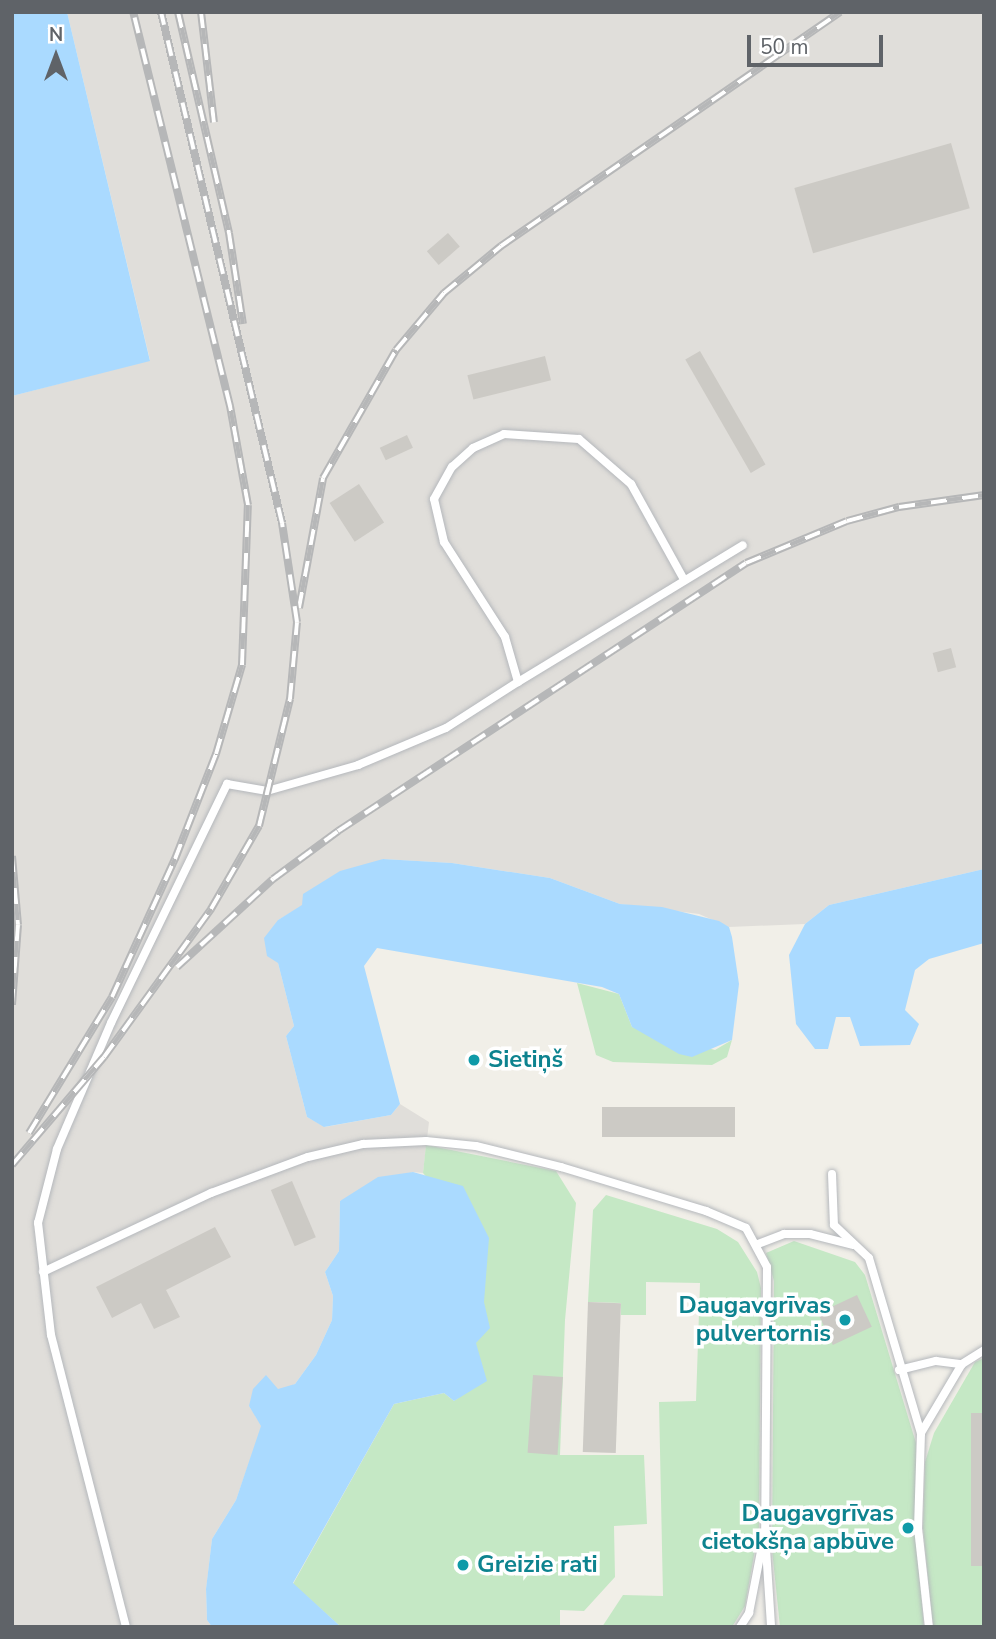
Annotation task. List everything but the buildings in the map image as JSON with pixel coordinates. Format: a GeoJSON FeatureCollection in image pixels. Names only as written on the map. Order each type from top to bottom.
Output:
{"type":"FeatureCollection","features":[{"type":"Feature","properties":{"kind":"lane"},"geometry":{"type":"LineString","coordinates":[[519,682],[505,637],[444,542],[434,499],[452,467],[473,447],[504,434],[579,439],[631,484],[683,578]]}},
{"type":"Feature","properties":{"kind":"lane"},"geometry":{"type":"LineString","coordinates":[[126,1627],[51,1335],[38,1223],[57,1149],[111,1023],[227,783],[267,791],[358,765],[446,728],[683,578],[743,545]]}},
{"type":"Feature","properties":{"kind":"lane"},"geometry":{"type":"LineString","coordinates":[[43,1272],[211,1193],[307,1157],[363,1144],[426,1141],[476,1146],[561,1167],[706,1211],[746,1228],[758,1244],[767,1267],[765,1533],[771,1627]]}},
{"type":"Feature","properties":{"kind":"lane"},"geometry":{"type":"LineString","coordinates":[[832,1174],[834,1225],[869,1258],[899,1370],[921,1433],[918,1528],[929,1627]]}},
{"type":"Feature","properties":{"kind":"lane"},"geometry":{"type":"LineString","coordinates":[[758,1244],[784,1234],[810,1234],[856,1246]]}},
{"type":"Feature","properties":{"kind":"lane"},"geometry":{"type":"LineString","coordinates":[[921,1433],[962,1364],[984,1350]]}},
{"type":"Feature","properties":{"kind":"lane"},"geometry":{"type":"LineString","coordinates":[[899,1370],[936,1361],[962,1364]]}},
{"type":"Feature","properties":{"kind":"lane"},"geometry":{"type":"LineString","coordinates":[[740,1627],[749,1613],[765,1533]]}},
{"type":"Feature","properties":{"kind":"shaded area"},"geometry":{"type":"Polygon","coordinates":[[[67,12],[984,12],[984,869],[829,905],[805,924],[729,927],[699,914],[620,904],[550,878],[452,863],[383,859],[278,920],[278,963],[294,1026],[286,1036],[307,1117],[325,1127],[391,1115],[400,1104],[429,1122],[423,1173],[413,1172],[340,1201],[339,1251],[325,1272],[333,1296],[332,1320],[316,1355],[295,1384],[249,1406],[262,1426],[236,1500],[212,1539],[206,1590],[207,1620],[212,1627],[12,1627],[12,396],[150,360],[67,12]]]}},
{"type":"Feature","properties":{"kind":"green space"},"geometry":{"type":"Polygon","coordinates":[[[577,983],[619,994],[632,1027],[715,1050],[732,1040],[727,1057],[712,1065],[613,1062],[596,1055],[577,983]]]}},
{"type":"Feature","properties":{"kind":"green space"},"geometry":{"type":"Polygon","coordinates":[[[426,1145],[556,1171],[576,1203],[565,1320],[560,1455],[644,1455],[647,1524],[614,1526],[615,1577],[584,1611],[560,1610],[560,1627],[341,1627],[293,1584],[394,1404],[444,1393],[454,1401],[470,1389],[475,1343],[436,1188],[423,1173],[426,1145]]]}},
{"type":"Feature","properties":{"kind":"green space"},"geometry":{"type":"Polygon","coordinates":[[[606,1195],[717,1229],[738,1242],[757,1272],[761,1288],[759,1527],[745,1606],[732,1627],[602,1627],[623,1595],[663,1596],[659,1402],[696,1401],[700,1283],[646,1282],[646,1315],[621,1315],[621,1303],[588,1302],[593,1210],[606,1195]]]}},
{"type":"Feature","properties":{"kind":"green space"},"geometry":{"type":"Polygon","coordinates":[[[794,1241],[855,1262],[865,1275],[916,1443],[915,1529],[924,1627],[780,1627],[772,1550],[774,1281],[766,1253],[794,1241]]]}},
{"type":"Feature","properties":{"kind":"green space"},"geometry":{"type":"Polygon","coordinates":[[[984,1358],[984,1627],[933,1627],[923,1528],[925,1462],[934,1433],[975,1362],[984,1358]]]}},
{"type":"Feature","properties":{"kind":"water"},"geometry":{"type":"Polygon","coordinates":[[[12,12],[67,12],[150,361],[12,396],[12,12]]]}},
{"type":"Feature","properties":{"kind":"water"},"geometry":{"type":"Polygon","coordinates":[[[383,859],[452,863],[550,878],[620,904],[662,907],[719,921],[729,927],[739,984],[732,1040],[692,1057],[679,1054],[632,1027],[619,994],[602,987],[377,948],[364,966],[400,1104],[391,1115],[324,1127],[307,1117],[286,1036],[294,1026],[278,963],[267,956],[264,938],[278,920],[302,905],[303,894],[340,871],[383,859]]]}},
{"type":"Feature","properties":{"kind":"water"},"geometry":{"type":"Polygon","coordinates":[[[984,869],[984,943],[929,959],[915,970],[905,1010],[919,1024],[910,1045],[860,1046],[850,1017],[836,1017],[828,1049],[815,1049],[796,1024],[789,955],[805,924],[829,905],[984,869]]]}},
{"type":"Feature","properties":{"kind":"water"},"geometry":{"type":"Polygon","coordinates":[[[413,1172],[463,1186],[489,1238],[484,1302],[490,1328],[476,1343],[487,1381],[454,1401],[444,1393],[394,1404],[293,1583],[341,1627],[212,1627],[207,1620],[206,1589],[212,1539],[236,1500],[261,1426],[249,1406],[253,1389],[266,1375],[278,1389],[295,1384],[316,1355],[332,1320],[333,1296],[325,1272],[339,1251],[340,1201],[378,1177],[413,1172]]]}},
{"type":"Feature","properties":{"kind":"railway"},"geometry":{"type":"LineString","coordinates":[[29,1133],[112,997],[175,859],[216,754],[242,665],[248,505],[230,406],[133,12]]}},
{"type":"Feature","properties":{"kind":"railway"},"geometry":{"type":"LineString","coordinates":[[12,1165],[104,1057],[211,909],[259,826],[290,699],[297,622],[282,523],[161,12]]}},
{"type":"Feature","properties":{"kind":"railway"},"geometry":{"type":"LineString","coordinates":[[178,12],[229,233],[243,324]]}},
{"type":"Feature","properties":{"kind":"railway"},"geometry":{"type":"LineString","coordinates":[[201,12],[214,122]]}},
{"type":"Feature","properties":{"kind":"railway"},"geometry":{"type":"LineString","coordinates":[[299,608],[323,478],[396,350],[444,293],[501,246],[840,12]]}},
{"type":"Feature","properties":{"kind":"railway"},"geometry":{"type":"LineString","coordinates":[[177,967],[273,879],[338,831],[746,563],[847,521],[899,507],[984,495]]}},
{"type":"Feature","properties":{"kind":"railway"},"geometry":{"type":"LineString","coordinates":[[12,856],[18,925],[12,1005]]}},
{"type":"Feature","properties":{"kind":"place","name":"Sietiņš"},"geometry":{"type":"Point","coordinates":[474,1060]}},
{"type":"Feature","properties":{"kind":"place","name":"Daugavgrīvas pulvertornis"},"geometry":{"type":"Point","coordinates":[845,1320]}},
{"type":"Feature","properties":{"kind":"place","name":"Daugavgrīvas cietokšņa apbūve"},"geometry":{"type":"Point","coordinates":[908,1528]}},
{"type":"Feature","properties":{"kind":"place","name":"Greizie rati"},"geometry":{"type":"Point","coordinates":[463,1565]}}]}
